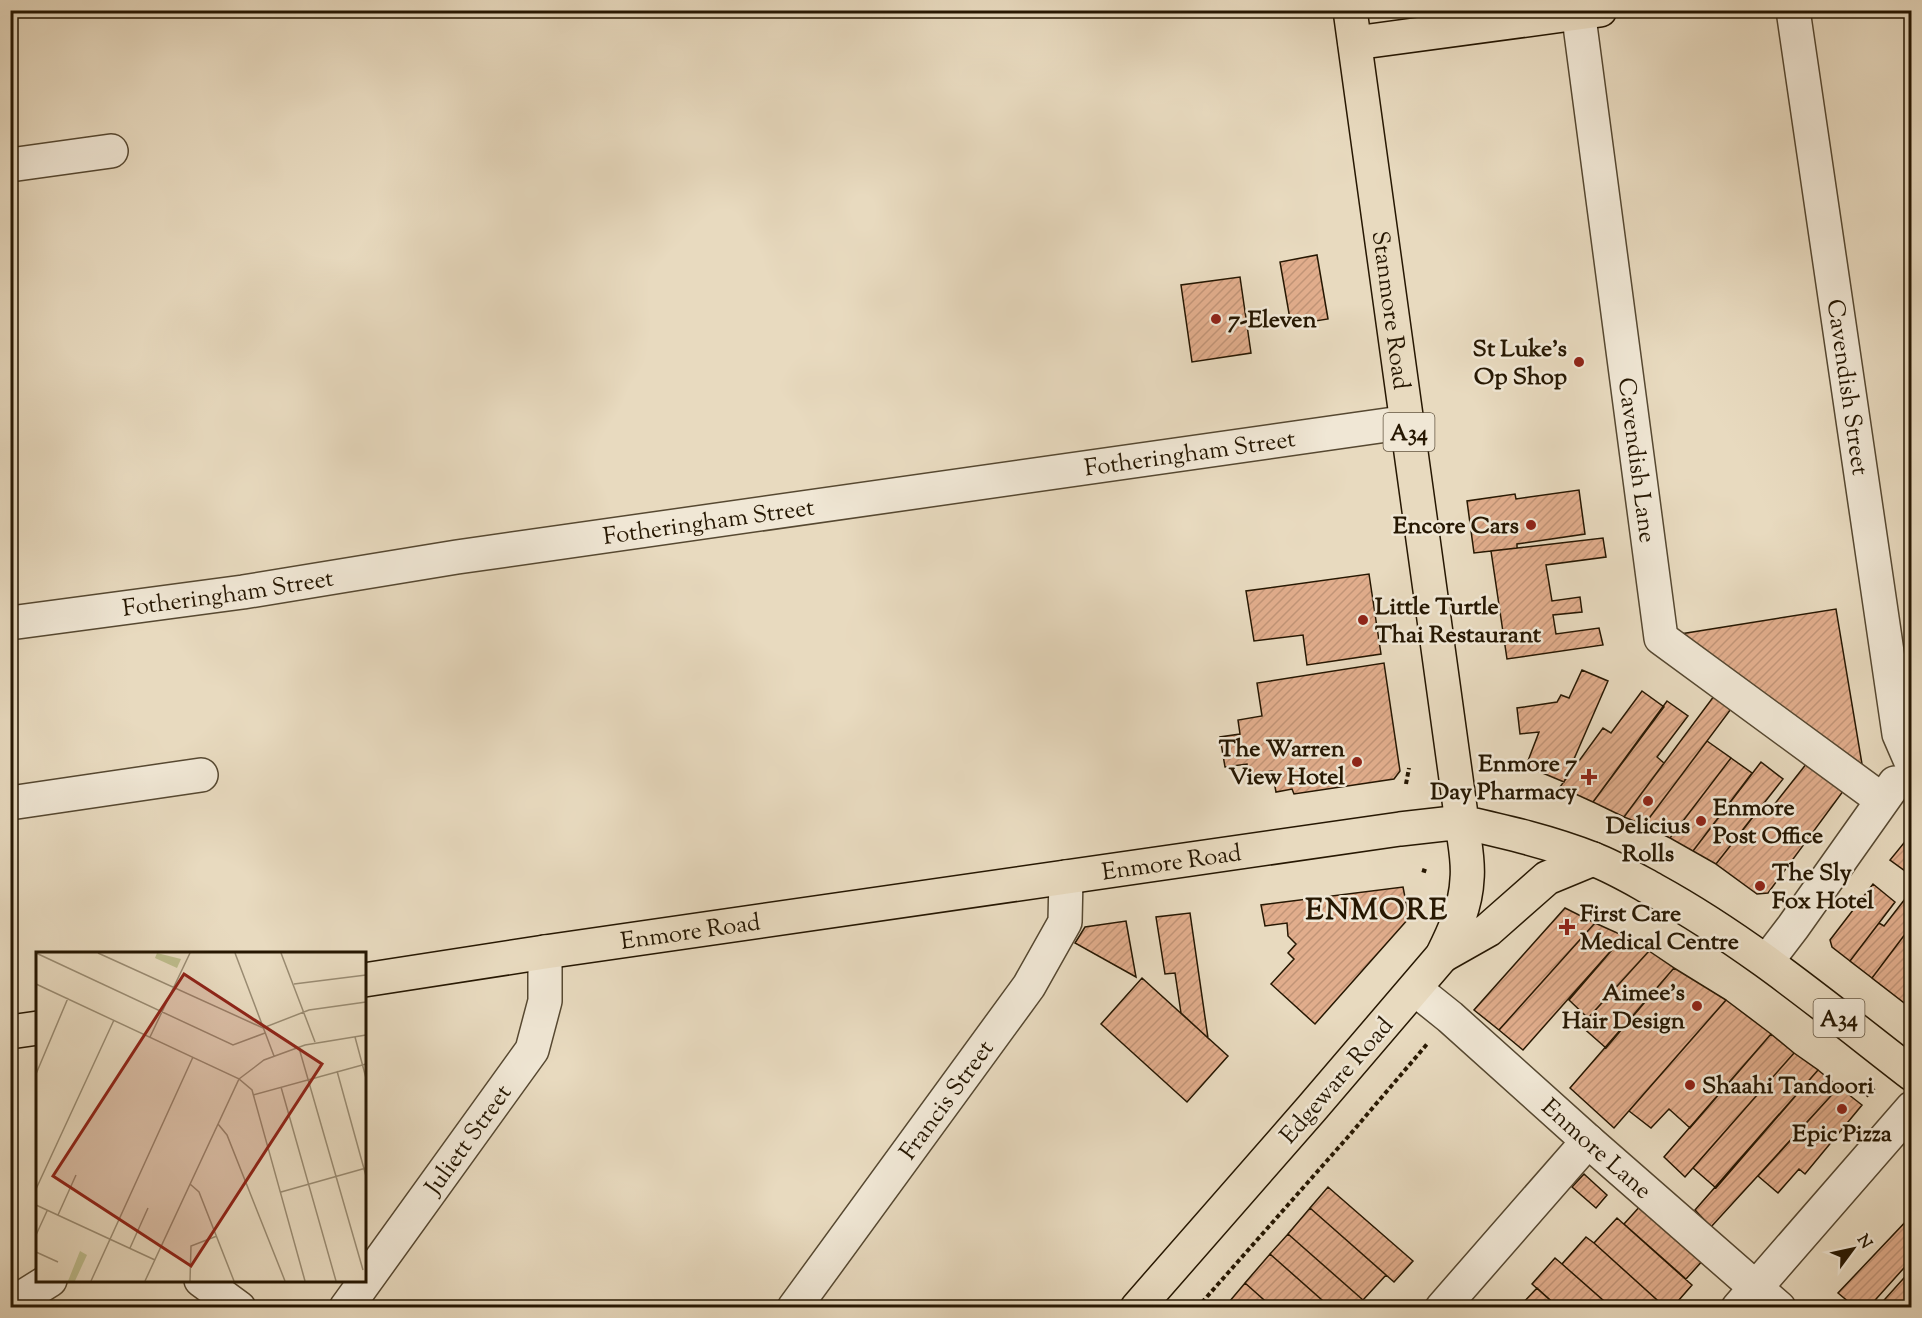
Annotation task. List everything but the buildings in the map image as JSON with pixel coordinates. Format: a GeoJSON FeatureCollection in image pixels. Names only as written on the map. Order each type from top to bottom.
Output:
{"type":"FeatureCollection","features":[{"type":"Feature","properties":{"kind":"main road","name":"Stanmore Road"},"geometry":{"type":"LineString","coordinates":[[1350,10],[1462,822]]}},
{"type":"Feature","properties":{"kind":"main road"},"geometry":{"type":"LineString","coordinates":[[1354,43],[1585,11]]}},
{"type":"Feature","properties":{"kind":"main road","name":"Enmore Road"},"geometry":{"type":"LineString","coordinates":[[366,980],[544,951],[1400,828],[1462,822],[1521,835],[1593,859],[1692,911],[1767,961],[1911,1074]]}},
{"type":"Feature","properties":{"kind":"main road","name":"Edgeware Road"},"geometry":{"type":"LineString","coordinates":[[1137,1308],[1442,956],[1456,927],[1468,877],[1462,822]]}},
{"type":"Feature","properties":{"kind":"main road"},"geometry":{"type":"LineString","coordinates":[[1442,956],[1488,930],[1547,878],[1593,859]]}},
{"type":"Feature","properties":{"kind":"main road"},"geometry":{"type":"LineString","coordinates":[[10,1032],[36,1028]]}},
{"type":"Feature","properties":{"kind":"street","name":"Cavendish Street"},"geometry":{"type":"LineString","coordinates":[[1793,10],[1899,734],[1911,762]]}},
{"type":"Feature","properties":{"kind":"street","name":"Cavendish Lane"},"geometry":{"type":"LineString","coordinates":[[1585,11],[1661,638],[1882,800]]}},
{"type":"Feature","properties":{"kind":"street"},"geometry":{"type":"LineString","coordinates":[[10,165],[111,151]]}},
{"type":"Feature","properties":{"kind":"street","name":"Fotheringham Street"},"geometry":{"type":"LineString","coordinates":[[10,623],[243,592],[457,557],[1408,422]]}},
{"type":"Feature","properties":{"kind":"street"},"geometry":{"type":"LineString","coordinates":[[1767,961],[1911,762]]}},
{"type":"Feature","properties":{"kind":"street"},"geometry":{"type":"LineString","coordinates":[[10,803],[201,774]]}},
{"type":"Feature","properties":{"kind":"street","name":"Francis Street"},"geometry":{"type":"LineString","coordinates":[[794,1308],[1029,986],[1065,922],[1066,877]]}},
{"type":"Feature","properties":{"kind":"street","name":"Juliett Street"},"geometry":{"type":"LineString","coordinates":[[366,1280],[531,1050],[545,1001],[544,951]]}},
{"type":"Feature","properties":{"kind":"street","name":"Enmore Lane"},"geometry":{"type":"LineString","coordinates":[[1415,989],[1450,1017],[1588,1141],[1758,1301]]}},
{"type":"Feature","properties":{"kind":"street"},"geometry":{"type":"LineString","coordinates":[[1758,1301],[1911,1108]]}},
{"type":"Feature","properties":{"kind":"street"},"geometry":{"type":"LineString","coordinates":[[1442,1308],[1588,1141]]}},
{"type":"Feature","properties":{"kind":"street"},"geometry":{"type":"LineString","coordinates":[[10,1305],[48,1282]]}},
{"type":"Feature","properties":{"kind":"street"},"geometry":{"type":"LineString","coordinates":[[202,1282],[239,1308]]}},
{"type":"Feature","properties":{"kind":"street","name":"Juliett Street"},"geometry":{"type":"LineString","coordinates":[[346,1308],[365,1282]]}},
{"type":"Feature","properties":{"kind":"path"},"geometry":{"type":"LineString","coordinates":[[1407,784],[1409,768]]}},
{"type":"Feature","properties":{"kind":"path"},"geometry":{"type":"LineString","coordinates":[[1422,870],[1428,872]]}},
{"type":"Feature","properties":{"kind":"path"},"geometry":{"type":"LineString","coordinates":[[1197,1308],[1347,1138],[1432,1037]]}},
{"type":"Feature","properties":{"kind":"path"},"geometry":{"type":"LineString","coordinates":[[1866,1096],[1875,1087]]}},
{"type":"Feature","properties":{"kind":"place","name":"7-Eleven"},"geometry":{"type":"Point","coordinates":[1216,319]}},
{"type":"Feature","properties":{"kind":"place","name":"St Luke’s Op Shop"},"geometry":{"type":"Point","coordinates":[1579,362]}},
{"type":"Feature","properties":{"kind":"place","name":"Encore Cars"},"geometry":{"type":"Point","coordinates":[1531,525]}},
{"type":"Feature","properties":{"kind":"place","name":"Little Turtle Thai Restaurant"},"geometry":{"type":"Point","coordinates":[1363,620]}},
{"type":"Feature","properties":{"kind":"place","name":"The Warren View Hotel"},"geometry":{"type":"Point","coordinates":[1357,762]}},
{"type":"Feature","properties":{"kind":"place","name":"Enmore 7 Day Pharmacy"},"geometry":{"type":"Point","coordinates":[1589,777]}},
{"type":"Feature","properties":{"kind":"place","name":"Delicius Rolls"},"geometry":{"type":"Point","coordinates":[1648,801]}},
{"type":"Feature","properties":{"kind":"place","name":"Enmore Post Office"},"geometry":{"type":"Point","coordinates":[1701,821]}},
{"type":"Feature","properties":{"kind":"place","name":"The Sly Fox Hotel"},"geometry":{"type":"Point","coordinates":[1760,886]}},
{"type":"Feature","properties":{"kind":"place","name":"First Care Medical Centre"},"geometry":{"type":"Point","coordinates":[1567,927]}},
{"type":"Feature","properties":{"kind":"place","name":"Aimee's Hair Design"},"geometry":{"type":"Point","coordinates":[1697,1006]}},
{"type":"Feature","properties":{"kind":"place","name":"Shaahi Tandoori"},"geometry":{"type":"Point","coordinates":[1690,1085]}},
{"type":"Feature","properties":{"kind":"place","name":"Epic Pizza"},"geometry":{"type":"Point","coordinates":[1842,1109]}},
{"type":"Feature","properties":{"kind":"district","name":"ENMORE"},"geometry":{"type":"Point","coordinates":[1377,909]}}]}
